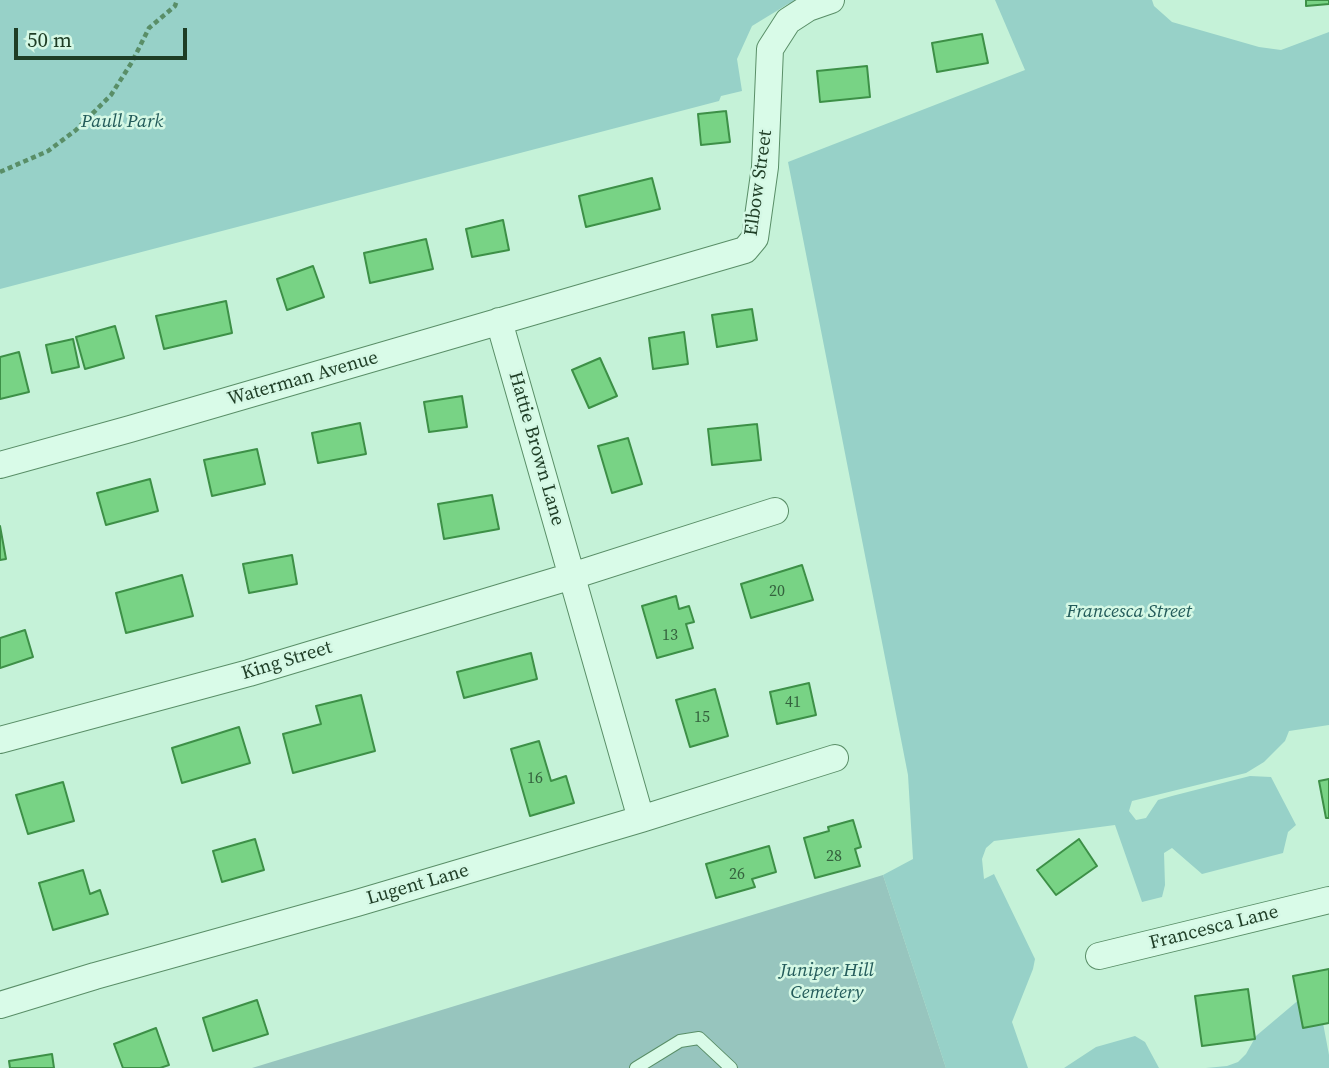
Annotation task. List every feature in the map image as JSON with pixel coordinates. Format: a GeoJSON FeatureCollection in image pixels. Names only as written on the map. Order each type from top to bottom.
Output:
{"type":"FeatureCollection","features":[{"type":"Feature","properties":{"kind":"street","name":"Elbow Street"},"geometry":{"type":"LineString","coordinates":[[605,291],[745,250],[755,238],[765,167],[770,48],[788,21],[808,8],[831,0]]}},
{"type":"Feature","properties":{"kind":"street","name":"Waterman Avenue"},"geometry":{"type":"LineString","coordinates":[[0,465],[605,291]]}},
{"type":"Feature","properties":{"kind":"street","name":"Hattie Brown Lane"},"geometry":{"type":"LineString","coordinates":[[499,321],[641,820]]}},
{"type":"Feature","properties":{"kind":"street"},"geometry":{"type":"LineString","coordinates":[[572,576],[775,511]]}},
{"type":"Feature","properties":{"kind":"street","name":"King Street"},"geometry":{"type":"LineString","coordinates":[[0,740],[249,673],[572,576]]}},
{"type":"Feature","properties":{"kind":"street","name":"Lugent Lane"},"geometry":{"type":"LineString","coordinates":[[0,1005],[95,975],[357,903],[641,820],[835,758]]}},
{"type":"Feature","properties":{"kind":"street","name":"Francesca Lane"},"geometry":{"type":"LineString","coordinates":[[1099,956],[1329,900]]}},
{"type":"Feature","properties":{"kind":"lane"},"geometry":{"type":"LineString","coordinates":[[636,1068],[680,1041],[699,1038],[731,1068]]}},
{"type":"Feature","properties":{"kind":"path"},"geometry":{"type":"LineString","coordinates":[[0,172],[48,151],[76,130],[111,95],[149,28],[175,6],[177,0]]}},
{"type":"Feature","properties":{"kind":"green space","name":"Paull Park"},"geometry":{"type":"Polygon","coordinates":[[[0,0],[800,0],[788,4],[752,26],[737,59],[742,91],[721,96],[719,101],[0,289],[0,0]]]}},
{"type":"Feature","properties":{"kind":"green space","name":"Francesca Street"},"geometry":{"type":"Polygon","coordinates":[[[995,0],[1152,0],[1154,6],[1172,22],[1259,47],[1281,50],[1329,32],[1329,725],[1289,731],[1285,741],[1264,762],[1246,773],[1132,801],[1129,811],[1136,820],[1146,818],[1158,800],[1250,776],[1271,777],[1296,825],[1288,832],[1283,853],[1202,874],[1172,848],[1164,853],[1165,885],[1162,897],[1142,902],[1115,825],[994,841],[986,848],[982,859],[984,879],[994,874],[1035,959],[1012,1022],[1028,1068],[946,1068],[883,875],[913,859],[908,775],[788,162],[1025,70],[995,0]]]}},
{"type":"Feature","properties":{"kind":"green space","name":"Juniper Hill Cemetery"},"geometry":{"type":"Polygon","coordinates":[[[883,875],[946,1068],[252,1068],[883,875]]]}},
{"type":"Feature","properties":{"kind":"green space"},"geometry":{"type":"Polygon","coordinates":[[[1301,998],[1323,1023],[1329,1068],[1206,1068],[1238,1062],[1256,1036],[1301,998]]]}},
{"type":"Feature","properties":{"kind":"green space"},"geometry":{"type":"Polygon","coordinates":[[[1135,1036],[1145,1042],[1159,1068],[1064,1068],[1096,1047],[1135,1036]]]}},
{"type":"Feature","properties":{"kind":"building"},"geometry":{"type":"Polygon","coordinates":[[[1306,0],[1329,0],[1329,4],[1306,6],[1306,0]]]}},
{"type":"Feature","properties":{"kind":"building"},"geometry":{"type":"Polygon","coordinates":[[[982,34],[988,63],[937,72],[932,43],[982,34]]]}},
{"type":"Feature","properties":{"kind":"building"},"geometry":{"type":"Polygon","coordinates":[[[867,66],[870,97],[820,102],[817,71],[867,66]]]}},
{"type":"Feature","properties":{"kind":"building"},"geometry":{"type":"Polygon","coordinates":[[[726,111],[730,142],[701,145],[698,114],[726,111]]]}},
{"type":"Feature","properties":{"kind":"building"},"geometry":{"type":"Polygon","coordinates":[[[652,178],[660,209],[586,227],[579,196],[652,178]]]}},
{"type":"Feature","properties":{"kind":"building"},"geometry":{"type":"Polygon","coordinates":[[[503,220],[509,250],[472,257],[466,229],[503,220]]]}},
{"type":"Feature","properties":{"kind":"building"},"geometry":{"type":"Polygon","coordinates":[[[426,239],[433,269],[370,283],[364,253],[426,239]]]}},
{"type":"Feature","properties":{"kind":"building"},"geometry":{"type":"Polygon","coordinates":[[[313,266],[324,297],[287,310],[277,279],[313,266]]]}},
{"type":"Feature","properties":{"kind":"building"},"geometry":{"type":"Polygon","coordinates":[[[226,301],[232,333],[164,349],[156,316],[226,301]]]}},
{"type":"Feature","properties":{"kind":"building"},"geometry":{"type":"Polygon","coordinates":[[[752,309],[757,340],[717,347],[712,315],[752,309]]]}},
{"type":"Feature","properties":{"kind":"building"},"geometry":{"type":"Polygon","coordinates":[[[115,326],[124,358],[85,369],[76,337],[115,326]]]}},
{"type":"Feature","properties":{"kind":"building"},"geometry":{"type":"Polygon","coordinates":[[[684,332],[688,364],[653,369],[649,338],[684,332]]]}},
{"type":"Feature","properties":{"kind":"building"},"geometry":{"type":"Polygon","coordinates":[[[73,339],[79,367],[52,373],[46,345],[73,339]]]}},
{"type":"Feature","properties":{"kind":"building"},"geometry":{"type":"Polygon","coordinates":[[[19,352],[29,392],[0,399],[0,357],[19,352]]]}},
{"type":"Feature","properties":{"kind":"building"},"geometry":{"type":"Polygon","coordinates":[[[600,358],[617,396],[589,408],[572,370],[600,358]]]}},
{"type":"Feature","properties":{"kind":"building"},"geometry":{"type":"Polygon","coordinates":[[[462,396],[467,427],[429,432],[424,402],[462,396]]]}},
{"type":"Feature","properties":{"kind":"building"},"geometry":{"type":"Polygon","coordinates":[[[360,423],[366,454],[318,463],[312,433],[360,423]]]}},
{"type":"Feature","properties":{"kind":"building"},"geometry":{"type":"Polygon","coordinates":[[[757,424],[761,460],[712,465],[708,429],[757,424]]]}},
{"type":"Feature","properties":{"kind":"building"},"geometry":{"type":"Polygon","coordinates":[[[628,438],[642,484],[612,493],[598,446],[628,438]]]}},
{"type":"Feature","properties":{"kind":"building"},"geometry":{"type":"Polygon","coordinates":[[[257,449],[265,484],[212,496],[204,460],[257,449]]]}},
{"type":"Feature","properties":{"kind":"building"},"geometry":{"type":"Polygon","coordinates":[[[150,479],[158,511],[106,525],[97,493],[150,479]]]}},
{"type":"Feature","properties":{"kind":"building"},"geometry":{"type":"Polygon","coordinates":[[[492,495],[499,529],[444,539],[438,504],[492,495]]]}},
{"type":"Feature","properties":{"kind":"building"},"geometry":{"type":"Polygon","coordinates":[[[0,526],[6,559],[0,560],[0,526]]]}},
{"type":"Feature","properties":{"kind":"building"},"geometry":{"type":"Polygon","coordinates":[[[292,555],[297,584],[249,593],[243,564],[292,555]]]}},
{"type":"Feature","properties":{"kind":"building"},"geometry":{"type":"Polygon","coordinates":[[[802,565],[813,600],[751,618],[741,584],[802,565]]]}},
{"type":"Feature","properties":{"kind":"building"},"geometry":{"type":"Polygon","coordinates":[[[182,575],[193,616],[126,633],[116,593],[182,575]]]}},
{"type":"Feature","properties":{"kind":"building"},"geometry":{"type":"Polygon","coordinates":[[[676,596],[679,609],[689,606],[694,622],[686,624],[693,648],[657,658],[642,606],[676,596]]]}},
{"type":"Feature","properties":{"kind":"building"},"geometry":{"type":"Polygon","coordinates":[[[25,630],[33,657],[0,668],[0,638],[25,630]]]}},
{"type":"Feature","properties":{"kind":"building"},"geometry":{"type":"Polygon","coordinates":[[[531,653],[537,679],[464,698],[457,672],[531,653]]]}},
{"type":"Feature","properties":{"kind":"building"},"geometry":{"type":"Polygon","coordinates":[[[809,683],[816,715],[777,724],[770,692],[809,683]]]}},
{"type":"Feature","properties":{"kind":"building"},"geometry":{"type":"Polygon","coordinates":[[[715,689],[728,736],[690,747],[676,700],[715,689]]]}},
{"type":"Feature","properties":{"kind":"building"},"geometry":{"type":"Polygon","coordinates":[[[361,695],[375,751],[293,773],[283,734],[321,724],[316,706],[361,695]]]}},
{"type":"Feature","properties":{"kind":"building"},"geometry":{"type":"Polygon","coordinates":[[[239,727],[250,763],[182,783],[172,748],[239,727]]]}},
{"type":"Feature","properties":{"kind":"building"},"geometry":{"type":"Polygon","coordinates":[[[539,741],[551,781],[566,776],[574,803],[530,816],[511,749],[539,741]]]}},
{"type":"Feature","properties":{"kind":"building"},"geometry":{"type":"Polygon","coordinates":[[[1329,779],[1329,818],[1326,818],[1319,781],[1329,779]]]}},
{"type":"Feature","properties":{"kind":"building"},"geometry":{"type":"Polygon","coordinates":[[[63,782],[74,821],[28,834],[16,795],[63,782]]]}},
{"type":"Feature","properties":{"kind":"building"},"geometry":{"type":"Polygon","coordinates":[[[853,820],[861,847],[855,849],[860,866],[815,878],[804,838],[853,820]]]}},
{"type":"Feature","properties":{"kind":"building"},"geometry":{"type":"Polygon","coordinates":[[[255,839],[264,870],[222,882],[213,851],[255,839]]]}},
{"type":"Feature","properties":{"kind":"building"},"geometry":{"type":"Polygon","coordinates":[[[1079,839],[1097,866],[1056,895],[1037,870],[1079,839]]]}},
{"type":"Feature","properties":{"kind":"building"},"geometry":{"type":"Polygon","coordinates":[[[769,846],[776,872],[752,879],[755,887],[716,898],[706,864],[769,846]]]}},
{"type":"Feature","properties":{"kind":"building"},"geometry":{"type":"Polygon","coordinates":[[[83,870],[90,894],[100,890],[108,914],[53,930],[39,883],[83,870]]]}},
{"type":"Feature","properties":{"kind":"building"},"geometry":{"type":"Polygon","coordinates":[[[1329,969],[1329,1023],[1303,1028],[1293,976],[1329,969]]]}},
{"type":"Feature","properties":{"kind":"building"},"geometry":{"type":"Polygon","coordinates":[[[1248,989],[1255,1039],[1202,1046],[1195,996],[1248,989]]]}},
{"type":"Feature","properties":{"kind":"building"},"geometry":{"type":"Polygon","coordinates":[[[257,1000],[268,1034],[213,1051],[203,1018],[257,1000]]]}},
{"type":"Feature","properties":{"kind":"building"},"geometry":{"type":"Polygon","coordinates":[[[156,1028],[169,1065],[160,1068],[123,1068],[114,1044],[156,1028]]]}},
{"type":"Feature","properties":{"kind":"building"},"geometry":{"type":"Polygon","coordinates":[[[52,1054],[54,1068],[10,1068],[9,1061],[52,1054]]]}}]}
